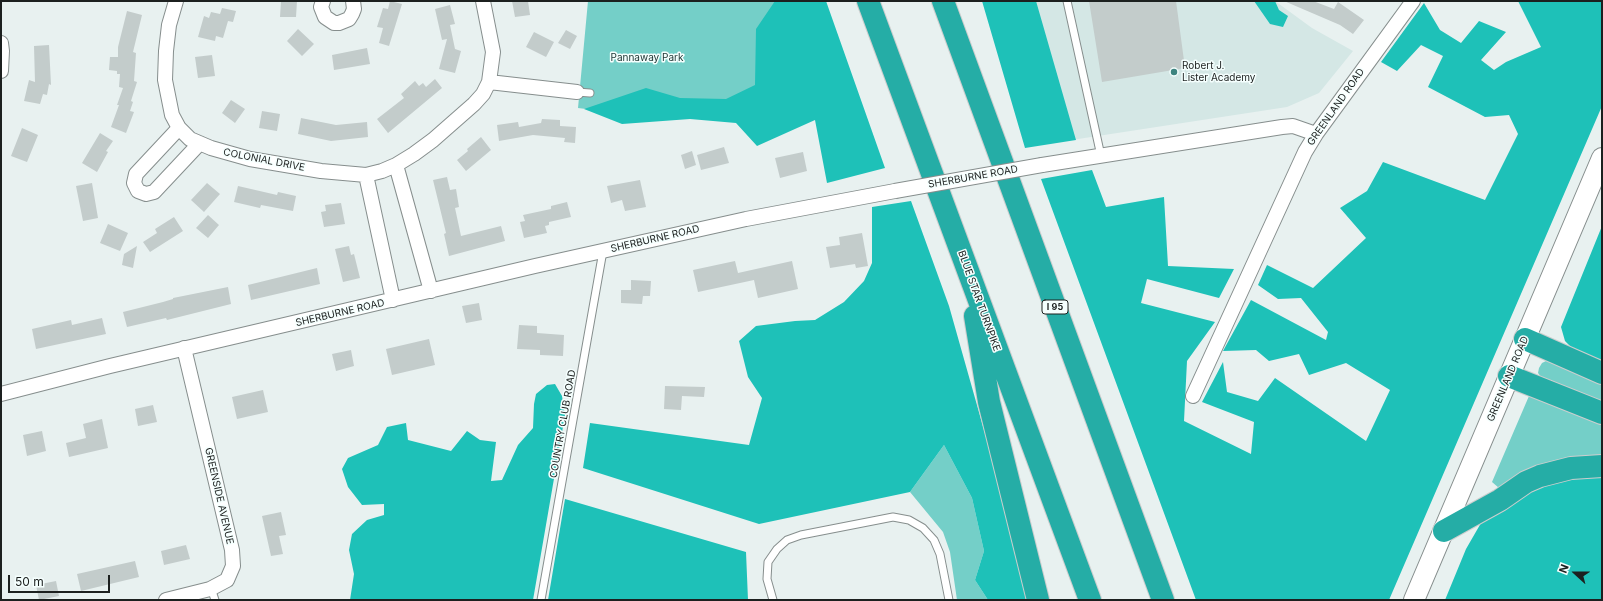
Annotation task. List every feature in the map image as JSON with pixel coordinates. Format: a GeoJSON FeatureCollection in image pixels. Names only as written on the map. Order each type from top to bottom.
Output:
{"type":"FeatureCollection","features":[{"type":"Feature","properties":{"kind":"highway","name":"BLUE STAR TURNPIKE"},"geometry":{"type":"LineString","coordinates":[[868,1],[1090,600]]}},
{"type":"Feature","properties":{"kind":"highway","name":"I 95"},"geometry":{"type":"LineString","coordinates":[[944,5],[1163,600]]}},
{"type":"Feature","properties":{"kind":"highway"},"geometry":{"type":"LineString","coordinates":[[968,271],[989,402],[1038,600]]}},
{"type":"Feature","properties":{"kind":"highway"},"geometry":{"type":"LineString","coordinates":[[1525,339],[1602,373]]}},
{"type":"Feature","properties":{"kind":"highway"},"geometry":{"type":"LineString","coordinates":[[1509,376],[1602,413]]}},
{"type":"Feature","properties":{"kind":"highway"},"geometry":{"type":"LineString","coordinates":[[1444,531],[1500,500],[1526,482],[1540,476],[1571,468],[1602,466]]}},
{"type":"Feature","properties":{"kind":"main road","name":"GREENLAND ROAD"},"geometry":{"type":"LineString","coordinates":[[1414,600],[1602,158]]}},
{"type":"Feature","properties":{"kind":"street","name":"COLONIAL DRIVE"},"geometry":{"type":"LineString","coordinates":[[176,1],[169,25],[165,80],[172,114],[179,128],[190,139],[199,144],[250,159],[321,171],[366,175],[382,171],[396,165],[433,140],[474,104],[483,94],[489,82],[494,52],[483,1]]}},
{"type":"Feature","properties":{"kind":"street"},"geometry":{"type":"LineString","coordinates":[[323,1],[321,8],[325,17],[334,23],[339,23],[349,19],[354,9],[353,1]]}},
{"type":"Feature","properties":{"kind":"street","name":"GREENLAND ROAD"},"geometry":{"type":"LineString","coordinates":[[1193,396],[1302,159],[1316,134],[1413,1]]}},
{"type":"Feature","properties":{"kind":"street"},"geometry":{"type":"LineString","coordinates":[[1,43],[1,71]]}},
{"type":"Feature","properties":{"kind":"street"},"geometry":{"type":"LineString","coordinates":[[489,82],[584,93]]}},
{"type":"Feature","properties":{"kind":"street","name":"SHERBURNE ROAD"},"geometry":{"type":"LineString","coordinates":[[1,394],[184,348],[746,219],[1042,165],[1282,127],[1293,126],[1316,134]]}},
{"type":"Feature","properties":{"kind":"street"},"geometry":{"type":"LineString","coordinates":[[179,128],[136,174],[134,183],[138,190],[146,194],[154,192],[199,144]]}},
{"type":"Feature","properties":{"kind":"street"},"geometry":{"type":"LineString","coordinates":[[396,165],[431,291]]}},
{"type":"Feature","properties":{"kind":"street"},"geometry":{"type":"LineString","coordinates":[[366,175],[393,300]]}},
{"type":"Feature","properties":{"kind":"street","name":"GREENSIDE AVENUE"},"geometry":{"type":"LineString","coordinates":[[166,600],[213,594],[227,580],[233,566],[232,550],[184,348]]}},
{"type":"Feature","properties":{"kind":"lane"},"geometry":{"type":"LineString","coordinates":[[1067,1],[1101,156]]}},
{"type":"Feature","properties":{"kind":"lane","name":"COUNTRY CLUB ROAD"},"geometry":{"type":"LineString","coordinates":[[541,600],[603,251]]}},
{"type":"Feature","properties":{"kind":"lane"},"geometry":{"type":"LineString","coordinates":[[773,600],[767,578],[768,562],[776,549],[787,540],[801,534],[893,517],[909,520],[923,528],[934,540],[940,554],[949,600]]}},
{"type":"Feature","properties":{"kind":"shaded area"},"geometry":{"type":"Polygon","coordinates":[[[775,1],[826,1],[885,168],[827,183],[815,120],[757,146],[736,123],[690,119],[622,124],[584,109],[646,88],[680,98],[726,99],[755,85],[756,29],[775,1]]]}},
{"type":"Feature","properties":{"kind":"shaded area"},"geometry":{"type":"Polygon","coordinates":[[[982,1],[1036,1],[1076,140],[1025,148],[982,1]]]}},
{"type":"Feature","properties":{"kind":"shaded area","name":"Robert J. Lister Academy"},"geometry":{"type":"Polygon","coordinates":[[[987,1],[1275,1],[1312,28],[1353,51],[1319,93],[1287,107],[1039,145],[987,1]]]}},
{"type":"Feature","properties":{"kind":"shaded area"},"geometry":{"type":"Polygon","coordinates":[[[1254,1],[1275,1],[1279,10],[1288,16],[1283,27],[1270,24],[1254,1]]]}},
{"type":"Feature","properties":{"kind":"shaded area"},"geometry":{"type":"Polygon","coordinates":[[[1518,1],[1602,1],[1602,106],[1389,600],[1196,600],[1041,179],[1092,170],[1106,207],[1164,197],[1168,266],[1234,269],[1219,298],[1147,279],[1141,303],[1215,322],[1187,361],[1184,421],[1251,454],[1254,422],[1202,402],[1223,362],[1227,392],[1258,401],[1275,378],[1366,441],[1390,390],[1346,363],[1309,375],[1299,354],[1269,361],[1256,350],[1223,351],[1251,300],[1326,340],[1328,332],[1301,298],[1278,299],[1258,285],[1267,265],[1313,288],[1366,238],[1340,208],[1367,191],[1383,162],[1485,200],[1518,134],[1509,115],[1485,117],[1428,87],[1443,56],[1421,45],[1397,71],[1381,62],[1424,3],[1440,30],[1461,43],[1479,21],[1506,32],[1481,60],[1494,70],[1506,62],[1541,47],[1518,1]]]}},
{"type":"Feature","properties":{"kind":"shaded area"},"geometry":{"type":"Polygon","coordinates":[[[911,201],[949,306],[1032,600],[988,600],[975,580],[984,551],[972,498],[944,445],[910,492],[759,524],[583,468],[590,423],[749,445],[762,398],[748,377],[739,341],[756,326],[815,320],[844,302],[864,281],[872,263],[872,207],[911,201]]]}},
{"type":"Feature","properties":{"kind":"shaded area"},"geometry":{"type":"Polygon","coordinates":[[[1602,226],[1602,363],[1572,348],[1565,341],[1561,327],[1602,226]]]}},
{"type":"Feature","properties":{"kind":"shaded area"},"geometry":{"type":"Polygon","coordinates":[[[555,384],[562,396],[565,415],[533,600],[350,600],[354,574],[349,550],[352,534],[367,520],[384,515],[384,504],[362,505],[348,487],[342,469],[348,458],[378,445],[387,427],[406,423],[408,440],[451,451],[467,431],[480,440],[496,442],[491,481],[502,480],[518,445],[533,428],[536,394],[547,385],[555,384]]]}},
{"type":"Feature","properties":{"kind":"shaded area"},"geometry":{"type":"Polygon","coordinates":[[[1602,473],[1602,600],[1445,600],[1466,549],[1481,523],[1495,511],[1533,486],[1602,473]]]}},
{"type":"Feature","properties":{"kind":"shaded area"},"geometry":{"type":"Polygon","coordinates":[[[565,499],[746,552],[748,600],[548,600],[565,499]]]}},
{"type":"Feature","properties":{"kind":"green space","name":"Pannaway Park"},"geometry":{"type":"Polygon","coordinates":[[[588,1],[778,1],[803,96],[650,117],[578,108],[588,1]]]}},
{"type":"Feature","properties":{"kind":"green space"},"geometry":{"type":"Polygon","coordinates":[[[1546,361],[1602,383],[1602,406],[1541,377],[1538,373],[1539,368],[1542,363],[1546,361]]]}},
{"type":"Feature","properties":{"kind":"green space"},"geometry":{"type":"Polygon","coordinates":[[[1529,396],[1602,421],[1602,460],[1531,471],[1512,478],[1499,488],[1492,482],[1529,396]]]}},
{"type":"Feature","properties":{"kind":"green space"},"geometry":{"type":"Polygon","coordinates":[[[944,445],[972,498],[984,551],[975,580],[988,600],[957,600],[950,552],[943,532],[910,492],[944,445]]]}},
{"type":"Feature","properties":{"kind":"building"},"geometry":{"type":"Polygon","coordinates":[[[281,1],[297,1],[296,17],[280,17],[281,1]]]}},
{"type":"Feature","properties":{"kind":"building"},"geometry":{"type":"Polygon","coordinates":[[[390,1],[402,4],[389,46],[379,43],[383,28],[377,27],[383,8],[388,9],[390,1]]]}},
{"type":"Feature","properties":{"kind":"building"},"geometry":{"type":"Polygon","coordinates":[[[512,1],[528,1],[530,15],[515,17],[512,1]]]}},
{"type":"Feature","properties":{"kind":"building"},"geometry":{"type":"Polygon","coordinates":[[[1089,1],[1176,1],[1185,68],[1102,82],[1089,1]]]}},
{"type":"Feature","properties":{"kind":"building"},"geometry":{"type":"Polygon","coordinates":[[[1284,1],[1313,1],[1334,9],[1338,2],[1364,20],[1353,34],[1340,25],[1284,1]]]}},
{"type":"Feature","properties":{"kind":"building"},"geometry":{"type":"Polygon","coordinates":[[[450,5],[455,24],[450,25],[455,49],[461,51],[455,73],[439,69],[447,39],[442,40],[435,9],[450,5]]]}},
{"type":"Feature","properties":{"kind":"building"},"geometry":{"type":"Polygon","coordinates":[[[222,8],[236,11],[233,22],[228,21],[223,38],[216,36],[215,41],[198,37],[204,16],[209,18],[211,12],[220,14],[222,8]]]}},
{"type":"Feature","properties":{"kind":"building"},"geometry":{"type":"Polygon","coordinates":[[[127,11],[142,15],[133,52],[136,53],[134,81],[137,82],[131,101],[133,102],[130,111],[134,112],[126,133],[111,127],[123,88],[119,87],[120,74],[117,74],[117,71],[109,70],[110,57],[118,57],[118,47],[127,11]]]}},
{"type":"Feature","properties":{"kind":"building"},"geometry":{"type":"Polygon","coordinates":[[[298,29],[314,44],[302,56],[287,41],[298,29]]]}},
{"type":"Feature","properties":{"kind":"building"},"geometry":{"type":"Polygon","coordinates":[[[566,30],[577,36],[570,49],[558,43],[566,30]]]}},
{"type":"Feature","properties":{"kind":"building"},"geometry":{"type":"Polygon","coordinates":[[[534,32],[554,42],[546,57],[526,47],[534,32]]]}},
{"type":"Feature","properties":{"kind":"building"},"geometry":{"type":"Polygon","coordinates":[[[49,45],[51,85],[49,84],[47,95],[43,94],[40,104],[24,101],[29,80],[35,82],[34,46],[49,45]]]}},
{"type":"Feature","properties":{"kind":"building"},"geometry":{"type":"Polygon","coordinates":[[[367,48],[370,64],[334,70],[332,55],[367,48]]]}},
{"type":"Feature","properties":{"kind":"building"},"geometry":{"type":"Polygon","coordinates":[[[212,55],[215,76],[198,78],[195,57],[212,55]]]}},
{"type":"Feature","properties":{"kind":"building"},"geometry":{"type":"Polygon","coordinates":[[[435,79],[442,88],[388,133],[377,119],[404,98],[401,94],[415,81],[419,86],[423,83],[426,87],[435,79]]]}},
{"type":"Feature","properties":{"kind":"building"},"geometry":{"type":"Polygon","coordinates":[[[231,100],[245,109],[235,123],[222,113],[231,100]]]}},
{"type":"Feature","properties":{"kind":"building"},"geometry":{"type":"Polygon","coordinates":[[[262,111],[280,114],[277,131],[259,128],[262,111]]]}},
{"type":"Feature","properties":{"kind":"building"},"geometry":{"type":"Polygon","coordinates":[[[301,118],[336,125],[367,122],[368,137],[331,141],[298,134],[301,118]]]}},
{"type":"Feature","properties":{"kind":"building"},"geometry":{"type":"Polygon","coordinates":[[[542,119],[560,120],[560,126],[576,127],[575,143],[564,142],[565,138],[533,135],[499,141],[497,125],[518,122],[519,127],[541,123],[542,119]]]}},
{"type":"Feature","properties":{"kind":"building"},"geometry":{"type":"Polygon","coordinates":[[[22,128],[38,135],[27,162],[11,156],[22,128]]]}},
{"type":"Feature","properties":{"kind":"building"},"geometry":{"type":"Polygon","coordinates":[[[100,133],[113,141],[106,151],[108,152],[97,172],[82,163],[100,133]]]}},
{"type":"Feature","properties":{"kind":"building"},"geometry":{"type":"Polygon","coordinates":[[[481,137],[491,150],[466,171],[457,160],[481,137]]]}},
{"type":"Feature","properties":{"kind":"building"},"geometry":{"type":"Polygon","coordinates":[[[724,147],[729,163],[701,170],[697,155],[724,147]]]}},
{"type":"Feature","properties":{"kind":"building"},"geometry":{"type":"Polygon","coordinates":[[[692,151],[696,165],[685,169],[681,155],[692,151]]]}},
{"type":"Feature","properties":{"kind":"building"},"geometry":{"type":"Polygon","coordinates":[[[803,152],[807,171],[780,178],[775,158],[803,152]]]}},
{"type":"Feature","properties":{"kind":"building"},"geometry":{"type":"Polygon","coordinates":[[[447,177],[450,190],[456,189],[459,207],[455,208],[461,236],[501,226],[505,241],[449,256],[444,234],[446,233],[433,180],[447,177]]]}},
{"type":"Feature","properties":{"kind":"building"},"geometry":{"type":"Polygon","coordinates":[[[640,180],[646,207],[625,211],[622,200],[611,203],[607,186],[640,180]]]}},
{"type":"Feature","properties":{"kind":"building"},"geometry":{"type":"Polygon","coordinates":[[[92,183],[98,218],[83,221],[76,186],[92,183]]]}},
{"type":"Feature","properties":{"kind":"building"},"geometry":{"type":"Polygon","coordinates":[[[207,183],[220,194],[204,212],[191,200],[207,183]]]}},
{"type":"Feature","properties":{"kind":"building"},"geometry":{"type":"Polygon","coordinates":[[[238,186],[277,195],[278,192],[296,196],[293,211],[261,205],[260,208],[234,202],[238,186]]]}},
{"type":"Feature","properties":{"kind":"building"},"geometry":{"type":"Polygon","coordinates":[[[567,202],[571,217],[549,222],[549,225],[545,226],[547,233],[524,238],[520,222],[525,221],[523,215],[551,209],[551,206],[567,202]]]}},
{"type":"Feature","properties":{"kind":"building"},"geometry":{"type":"Polygon","coordinates":[[[341,203],[345,224],[324,227],[321,212],[326,211],[325,205],[341,203]]]}},
{"type":"Feature","properties":{"kind":"building"},"geometry":{"type":"Polygon","coordinates":[[[208,215],[219,225],[208,238],[196,228],[208,215]]]}},
{"type":"Feature","properties":{"kind":"building"},"geometry":{"type":"Polygon","coordinates":[[[174,217],[183,231],[150,252],[143,242],[157,233],[155,229],[174,217]]]}},
{"type":"Feature","properties":{"kind":"building"},"geometry":{"type":"Polygon","coordinates":[[[108,224],[128,233],[120,251],[100,243],[108,224]]]}},
{"type":"Feature","properties":{"kind":"building"},"geometry":{"type":"Polygon","coordinates":[[[862,233],[868,266],[856,268],[855,264],[830,268],[826,247],[840,245],[839,237],[862,233]]]}},
{"type":"Feature","properties":{"kind":"building"},"geometry":{"type":"Polygon","coordinates":[[[137,246],[133,268],[122,265],[124,254],[137,246]]]}},
{"type":"Feature","properties":{"kind":"building"},"geometry":{"type":"Polygon","coordinates":[[[349,246],[351,255],[354,254],[360,278],[343,282],[335,249],[349,246]]]}},
{"type":"Feature","properties":{"kind":"building"},"geometry":{"type":"Polygon","coordinates":[[[735,261],[738,273],[792,261],[798,289],[758,298],[754,280],[698,292],[693,270],[735,261]]]}},
{"type":"Feature","properties":{"kind":"building"},"geometry":{"type":"Polygon","coordinates":[[[317,268],[320,284],[251,300],[248,285],[317,268]]]}},
{"type":"Feature","properties":{"kind":"building"},"geometry":{"type":"Polygon","coordinates":[[[631,280],[651,281],[650,296],[643,296],[642,304],[621,303],[621,290],[631,290],[631,280]]]}},
{"type":"Feature","properties":{"kind":"building"},"geometry":{"type":"Polygon","coordinates":[[[228,287],[231,304],[167,320],[166,318],[127,327],[123,312],[173,298],[228,287]]]}},
{"type":"Feature","properties":{"kind":"building"},"geometry":{"type":"Polygon","coordinates":[[[479,303],[482,320],[466,323],[462,306],[479,303]]]}},
{"type":"Feature","properties":{"kind":"building"},"geometry":{"type":"Polygon","coordinates":[[[102,318],[106,334],[36,349],[32,329],[71,320],[72,325],[102,318]]]}},
{"type":"Feature","properties":{"kind":"building"},"geometry":{"type":"Polygon","coordinates":[[[519,325],[537,326],[537,333],[564,335],[563,356],[540,355],[540,350],[517,349],[519,325]]]}},
{"type":"Feature","properties":{"kind":"building"},"geometry":{"type":"Polygon","coordinates":[[[429,339],[435,365],[392,375],[386,349],[429,339]]]}},
{"type":"Feature","properties":{"kind":"building"},"geometry":{"type":"Polygon","coordinates":[[[351,350],[354,366],[336,371],[332,354],[351,350]]]}},
{"type":"Feature","properties":{"kind":"building"},"geometry":{"type":"Polygon","coordinates":[[[665,386],[705,387],[704,397],[682,396],[681,410],[664,409],[665,386]]]}},
{"type":"Feature","properties":{"kind":"building"},"geometry":{"type":"Polygon","coordinates":[[[263,390],[268,412],[237,419],[232,397],[263,390]]]}},
{"type":"Feature","properties":{"kind":"building"},"geometry":{"type":"Polygon","coordinates":[[[153,405],[157,422],[138,426],[135,409],[153,405]]]}},
{"type":"Feature","properties":{"kind":"building"},"geometry":{"type":"Polygon","coordinates":[[[102,419],[108,448],[69,457],[66,443],[86,438],[83,424],[102,419]]]}},
{"type":"Feature","properties":{"kind":"building"},"geometry":{"type":"Polygon","coordinates":[[[42,431],[46,451],[27,456],[23,435],[42,431]]]}},
{"type":"Feature","properties":{"kind":"building"},"geometry":{"type":"Polygon","coordinates":[[[281,512],[286,535],[279,536],[283,554],[271,556],[262,516],[281,512]]]}},
{"type":"Feature","properties":{"kind":"building"},"geometry":{"type":"Polygon","coordinates":[[[186,545],[190,559],[164,565],[161,551],[186,545]]]}},
{"type":"Feature","properties":{"kind":"building"},"geometry":{"type":"Polygon","coordinates":[[[135,561],[139,577],[81,591],[77,574],[135,561]]]}},
{"type":"Feature","properties":{"kind":"building"},"geometry":{"type":"Polygon","coordinates":[[[56,581],[59,596],[39,600],[36,585],[56,581]]]}},
{"type":"Feature","properties":{"kind":"place","name":"Robert J. Lister Academy"},"geometry":{"type":"Point","coordinates":[1174,72]}}]}
